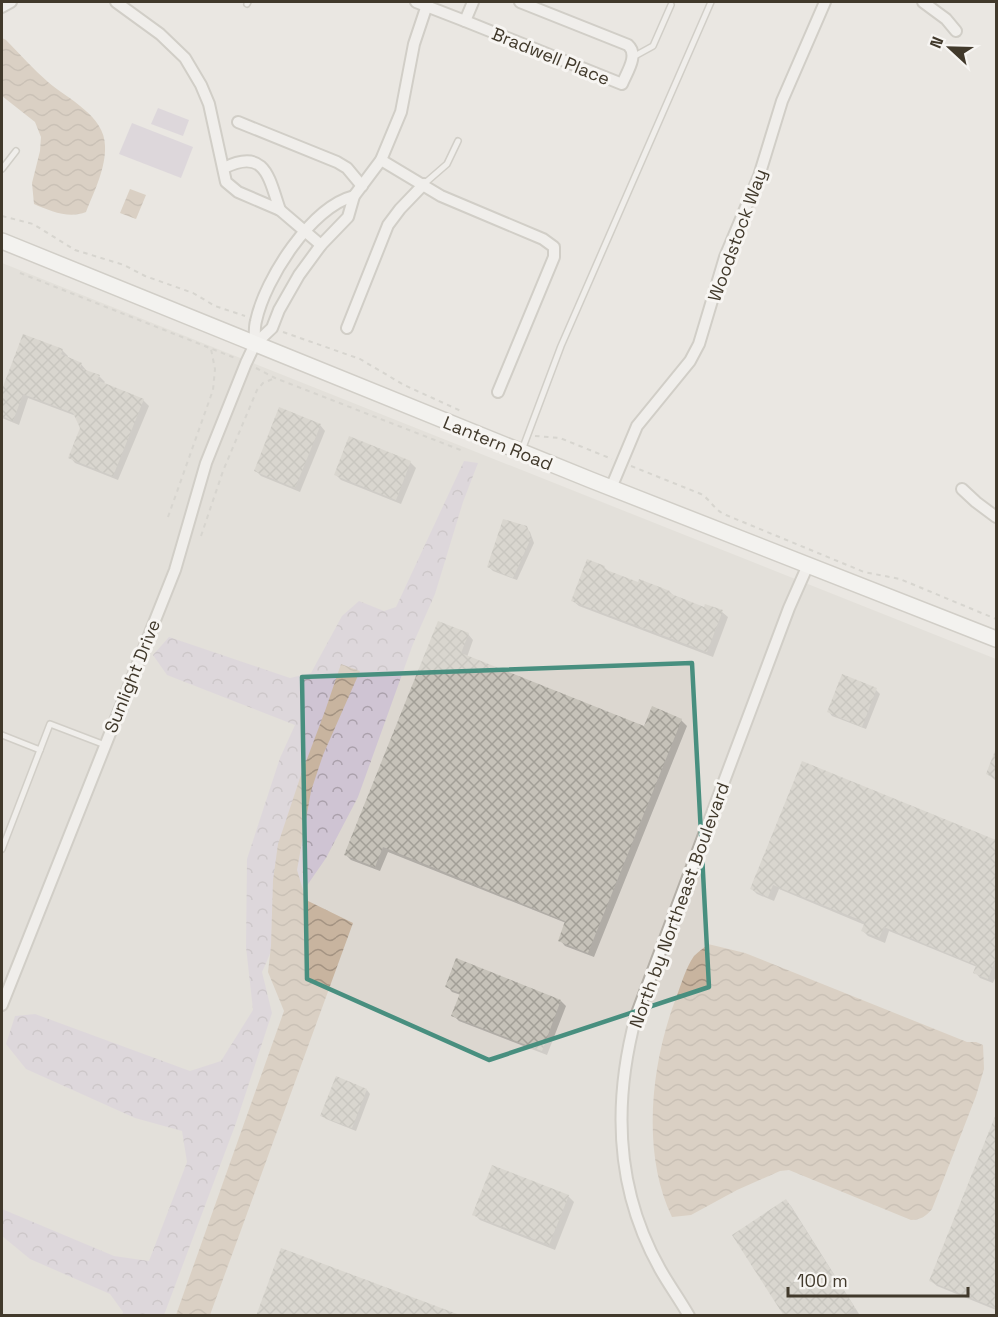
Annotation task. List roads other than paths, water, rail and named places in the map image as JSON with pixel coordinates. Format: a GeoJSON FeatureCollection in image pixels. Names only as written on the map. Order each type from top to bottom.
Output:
{"type":"FeatureCollection","features":[{"type":"Feature","properties":{"kind":"street"},"geometry":{"type":"LineString","coordinates":[[2,7],[11,2]]}},
{"type":"Feature","properties":{"kind":"street"},"geometry":{"type":"LineString","coordinates":[[116,2],[160,34],[185,58],[209,104],[226,182],[280,210],[321,245]]}},
{"type":"Feature","properties":{"kind":"street"},"geometry":{"type":"LineString","coordinates":[[465,21],[473,2]]}},
{"type":"Feature","properties":{"kind":"street","name":"Bradwell Place"},"geometry":{"type":"LineString","coordinates":[[255,344],[272,328],[288,292],[321,245],[348,217],[354,196],[381,160],[401,112],[423,3],[622,84],[633,57],[632,48],[520,2]]}},
{"type":"Feature","properties":{"kind":"street","name":"Woodstock Way"},"geometry":{"type":"LineString","coordinates":[[611,488],[637,426],[684,370],[699,344],[725,257],[759,176],[782,101],[825,2]]}},
{"type":"Feature","properties":{"kind":"street"},"geometry":{"type":"LineString","coordinates":[[923,2],[946,19],[956,31]]}},
{"type":"Feature","properties":{"kind":"street"},"geometry":{"type":"LineString","coordinates":[[238,122],[337,162],[347,168],[362,186]]}},
{"type":"Feature","properties":{"kind":"street"},"geometry":{"type":"LineString","coordinates":[[381,160],[441,196],[543,238],[554,247],[554,257],[498,392]]}},
{"type":"Feature","properties":{"kind":"street"},"geometry":{"type":"LineString","coordinates":[[224,168],[234,162],[255,161],[266,169],[280,210]]}},
{"type":"Feature","properties":{"kind":"street"},"geometry":{"type":"LineString","coordinates":[[347,328],[388,225],[424,184]]}},
{"type":"Feature","properties":{"kind":"street","name":"Bradwell Place"},"geometry":{"type":"LineString","coordinates":[[255,344],[255,321],[280,264],[305,231],[333,205],[354,196]]}},
{"type":"Feature","properties":{"kind":"street","name":"Lantern Road"},"geometry":{"type":"LineString","coordinates":[[2,241],[521,452],[996,639]]}},
{"type":"Feature","properties":{"kind":"street","name":"Sunlight Drive"},"geometry":{"type":"LineString","coordinates":[[2,1005],[175,570],[206,463],[255,344]]}},
{"type":"Feature","properties":{"kind":"street"},"geometry":{"type":"LineString","coordinates":[[962,489],[996,517]]}},
{"type":"Feature","properties":{"kind":"street","name":"North by Northeast Boulevard"},"geometry":{"type":"LineString","coordinates":[[689,1316],[660,1269],[639,1222],[629,1192],[620,1126],[625,1062],[636,1016],[785,619],[808,565]]}},
{"type":"Feature","properties":{"kind":"lane"},"geometry":{"type":"LineString","coordinates":[[521,452],[564,337],[711,2]]}},
{"type":"Feature","properties":{"kind":"lane"},"geometry":{"type":"LineString","coordinates":[[633,57],[653,46],[671,5]]}},
{"type":"Feature","properties":{"kind":"lane"},"geometry":{"type":"LineString","coordinates":[[424,184],[447,164],[458,141]]}},
{"type":"Feature","properties":{"kind":"lane"},"geometry":{"type":"LineString","coordinates":[[2,168],[16,151]]}},
{"type":"Feature","properties":{"kind":"lane"},"geometry":{"type":"LineString","coordinates":[[2,849],[50,724],[105,745]]}},
{"type":"Feature","properties":{"kind":"lane"},"geometry":{"type":"LineString","coordinates":[[2,735],[40,750]]}},
{"type":"Feature","properties":{"kind":"water"},"geometry":{"type":"Polygon","coordinates":[[[2,38],[48,82],[84,109],[99,126],[105,146],[104,163],[86,212],[66,214],[34,204],[32,183],[41,137],[35,122],[2,96],[2,38]]]}},
{"type":"Feature","properties":{"kind":"water"},"geometry":{"type":"Polygon","coordinates":[[[130,189],[146,195],[136,219],[120,213],[130,189]]]}},
{"type":"Feature","properties":{"kind":"water"},"geometry":{"type":"Polygon","coordinates":[[[341,664],[360,671],[323,755],[311,791],[297,870],[306,900],[353,923],[210,1315],[176,1315],[284,1011],[268,972],[273,880],[278,844],[341,664]]]}},
{"type":"Feature","properties":{"kind":"water"},"geometry":{"type":"Polygon","coordinates":[[[708,944],[745,953],[967,1042],[983,1045],[984,1069],[976,1096],[932,1209],[925,1216],[911,1220],[789,1170],[780,1171],[737,1190],[691,1215],[672,1217],[662,1192],[656,1165],[653,1108],[656,1079],[667,1023],[684,976],[694,956],[708,944]]]}}]}
